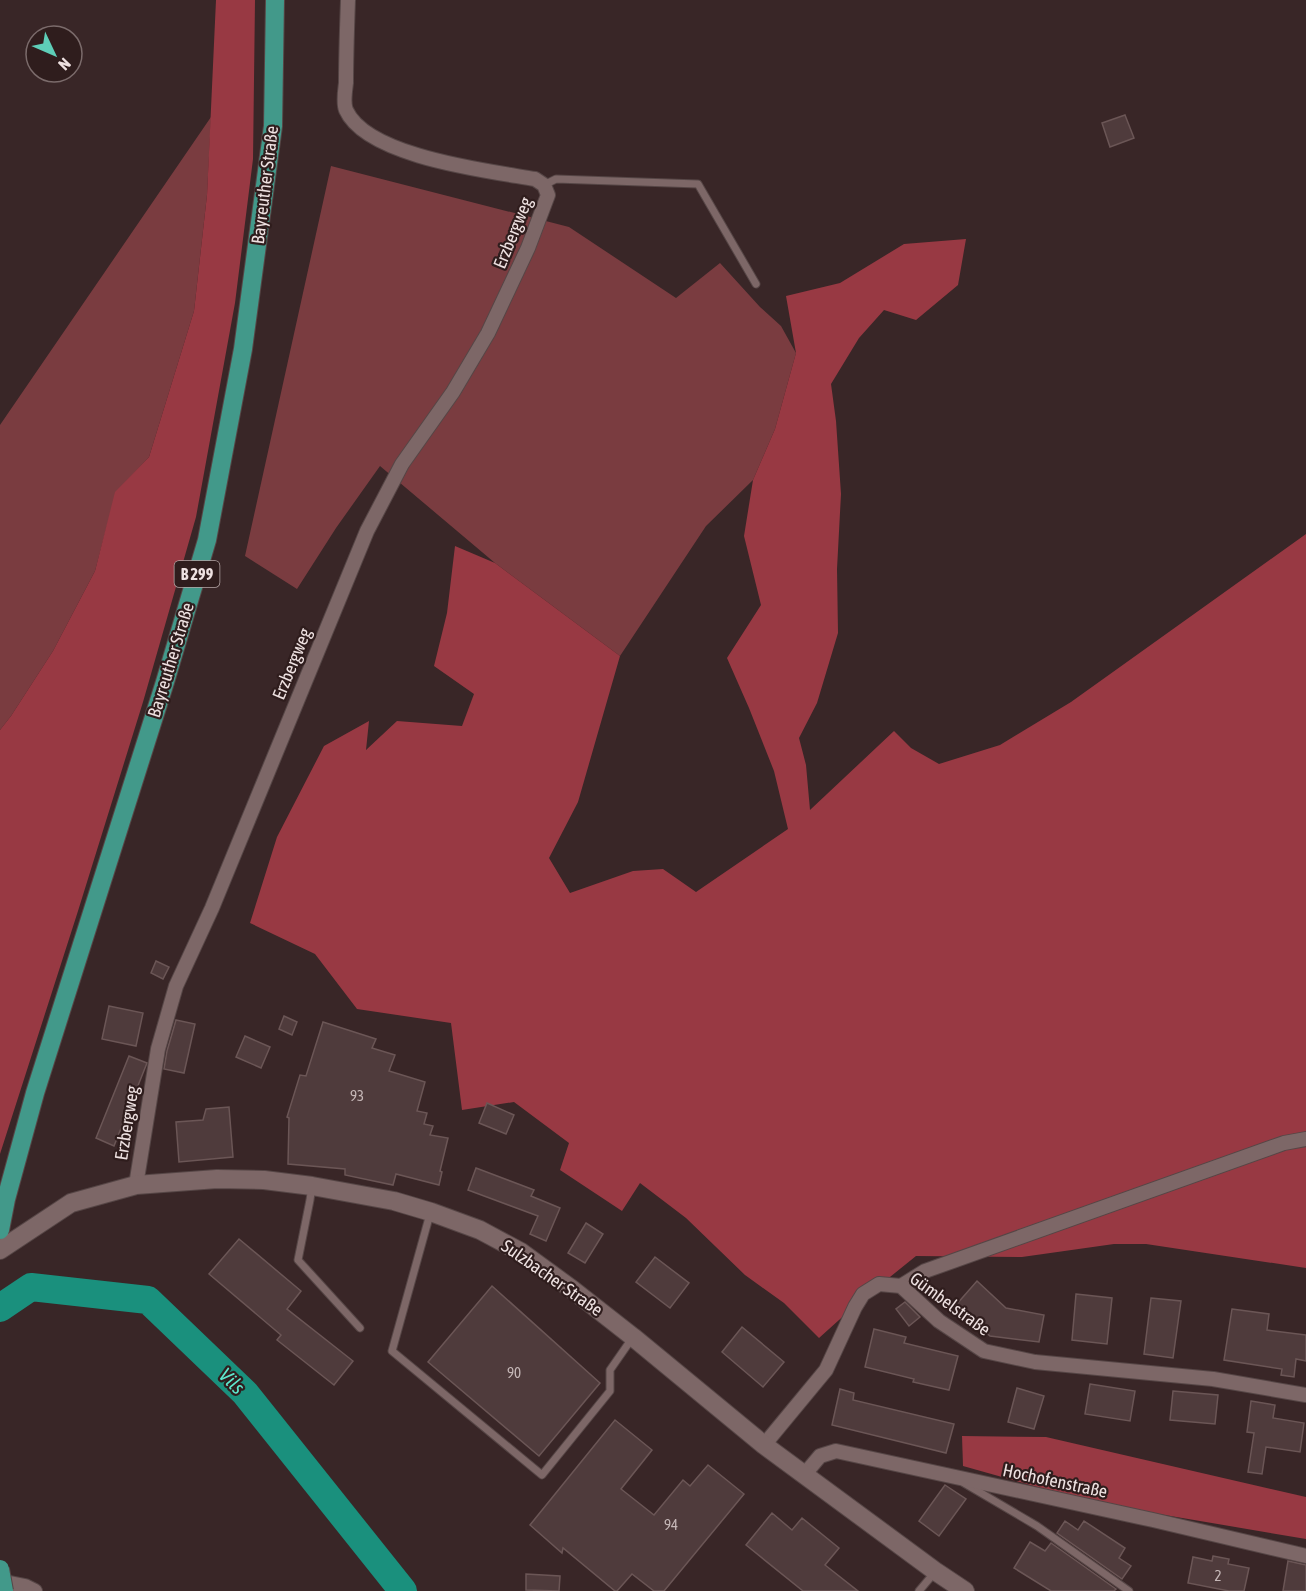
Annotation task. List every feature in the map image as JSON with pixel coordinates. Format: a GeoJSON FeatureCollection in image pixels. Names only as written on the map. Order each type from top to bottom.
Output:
{"type":"FeatureCollection","features":[{"type":"Feature","properties":{"kind":"main road","name":"Bayreuther Straße"},"geometry":{"type":"LineString","coordinates":[[0,1230],[6,1198],[34,1093],[165,682],[207,540],[243,349],[272,136],[275,0]]}},
{"type":"Feature","properties":{"kind":"main road","name":"Sulzbacher Straße"},"geometry":{"type":"LineString","coordinates":[[0,1250],[71,1203],[136,1185],[217,1179],[264,1180],[394,1201],[431,1212],[480,1230],[521,1252],[633,1337],[764,1445],[965,1591]]}},
{"type":"Feature","properties":{"kind":"main road"},"geometry":{"type":"LineString","coordinates":[[0,1569],[4,1591]]}},
{"type":"Feature","properties":{"kind":"street"},"geometry":{"type":"LineString","coordinates":[[348,0],[345,108],[356,125],[385,143],[421,156],[449,164],[535,179],[544,185]]}},
{"type":"Feature","properties":{"kind":"street","name":"Erzbergweg"},"geometry":{"type":"LineString","coordinates":[[136,1185],[158,1048],[176,986],[212,908],[367,531],[402,464],[453,392],[488,333],[528,248],[548,195],[544,185]]}},
{"type":"Feature","properties":{"kind":"street"},"geometry":{"type":"LineString","coordinates":[[901,1286],[925,1271],[1284,1143],[1306,1139]]}},
{"type":"Feature","properties":{"kind":"street","name":"Gümbelstraße"},"geometry":{"type":"LineString","coordinates":[[764,1445],[825,1370],[863,1294],[879,1284],[901,1286],[939,1321],[984,1351],[1035,1362],[1213,1379],[1306,1395]]}},
{"type":"Feature","properties":{"kind":"street","name":"Hochofenstraße"},"geometry":{"type":"LineString","coordinates":[[804,1475],[820,1456],[836,1451],[1306,1556]]}},
{"type":"Feature","properties":{"kind":"street"},"geometry":{"type":"LineString","coordinates":[[0,1581],[25,1586],[35,1591]]}},
{"type":"Feature","properties":{"kind":"lane"},"geometry":{"type":"LineString","coordinates":[[544,185],[556,179],[699,184],[756,284]]}},
{"type":"Feature","properties":{"kind":"lane"},"geometry":{"type":"LineString","coordinates":[[312,1186],[298,1260],[360,1328]]}},
{"type":"Feature","properties":{"kind":"lane"},"geometry":{"type":"LineString","coordinates":[[431,1212],[392,1351],[542,1475],[610,1391],[610,1370],[633,1337]]}},
{"type":"Feature","properties":{"kind":"lane"},"geometry":{"type":"LineString","coordinates":[[957,1478],[1037,1526],[1129,1591]]}},
{"type":"Feature","properties":{"kind":"lane"},"geometry":{"type":"LineString","coordinates":[[919,1591],[935,1571]]}},
{"type":"Feature","properties":{"kind":"shaded area"},"geometry":{"type":"Polygon","coordinates":[[[216,0],[255,0],[253,159],[235,303],[196,517],[143,702],[0,1154],[0,730],[53,651],[95,571],[115,492],[149,457],[194,311],[207,195],[216,0]]]}},
{"type":"Feature","properties":{"kind":"shaded area"},"geometry":{"type":"Polygon","coordinates":[[[211,117],[207,195],[194,311],[149,457],[116,492],[95,571],[53,651],[0,730],[0,425],[211,117]]]}},
{"type":"Feature","properties":{"kind":"shaded area"},"geometry":{"type":"Polygon","coordinates":[[[331,166],[569,227],[676,298],[720,263],[760,307],[781,326],[796,353],[775,429],[753,480],[706,526],[620,656],[495,563],[380,466],[297,589],[245,556],[331,166]]]}},
{"type":"Feature","properties":{"kind":"shaded area"},"geometry":{"type":"Polygon","coordinates":[[[966,239],[958,285],[916,320],[884,310],[859,338],[831,384],[841,494],[837,569],[838,633],[817,703],[799,738],[806,765],[810,810],[894,731],[911,748],[939,764],[1000,745],[1071,702],[1306,534],[1306,1268],[1146,1244],[1114,1244],[1022,1257],[916,1256],[819,1338],[784,1303],[745,1275],[686,1218],[640,1183],[622,1211],[560,1170],[569,1143],[514,1102],[462,1110],[451,1023],[357,1009],[315,954],[250,923],[277,837],[324,746],[369,721],[366,750],[397,721],[462,726],[474,694],[434,666],[447,613],[455,546],[495,563],[620,656],[578,802],[549,858],[570,893],[633,871],[663,869],[696,892],[788,829],[774,771],[727,658],[761,605],[744,536],[753,480],[775,429],[796,353],[786,296],[840,283],[904,244],[966,239]]]}},
{"type":"Feature","properties":{"kind":"shaded area"},"geometry":{"type":"Polygon","coordinates":[[[962,1436],[1046,1437],[1306,1497],[1306,1539],[1094,1503],[963,1466],[962,1436]]]}},
{"type":"Feature","properties":{"kind":"building"},"geometry":{"type":"Polygon","coordinates":[[[1125,115],[1134,138],[1110,147],[1102,123],[1125,115]]]}},
{"type":"Feature","properties":{"kind":"building"},"geometry":{"type":"Polygon","coordinates":[[[156,961],[169,967],[163,979],[151,973],[156,961]]]}},
{"type":"Feature","properties":{"kind":"building"},"geometry":{"type":"Polygon","coordinates":[[[109,1006],[143,1013],[136,1046],[102,1039],[109,1006]]]}},
{"type":"Feature","properties":{"kind":"building"},"geometry":{"type":"Polygon","coordinates":[[[284,1016],[297,1022],[292,1035],[279,1029],[284,1016]]]}},
{"type":"Feature","properties":{"kind":"building"},"geometry":{"type":"Polygon","coordinates":[[[176,1020],[195,1024],[184,1073],[164,1069],[176,1020]]]}},
{"type":"Feature","properties":{"kind":"building"},"geometry":{"type":"Polygon","coordinates":[[[323,1022],[376,1039],[372,1048],[395,1055],[389,1071],[425,1082],[417,1111],[427,1113],[424,1124],[433,1126],[430,1135],[448,1138],[439,1185],[396,1174],[393,1185],[345,1175],[345,1169],[288,1164],[289,1118],[287,1117],[300,1075],[306,1076],[323,1022]]]}},
{"type":"Feature","properties":{"kind":"building"},"geometry":{"type":"Polygon","coordinates":[[[245,1036],[270,1047],[261,1068],[236,1057],[245,1036]]]}},
{"type":"Feature","properties":{"kind":"building"},"geometry":{"type":"Polygon","coordinates":[[[129,1056],[147,1063],[114,1146],[96,1138],[129,1056]]]}},
{"type":"Feature","properties":{"kind":"building"},"geometry":{"type":"Polygon","coordinates":[[[487,1103],[514,1115],[506,1134],[479,1123],[487,1103]]]}},
{"type":"Feature","properties":{"kind":"building"},"geometry":{"type":"Polygon","coordinates":[[[229,1107],[233,1157],[179,1162],[176,1122],[203,1120],[206,1109],[229,1107]]]}},
{"type":"Feature","properties":{"kind":"building"},"geometry":{"type":"Polygon","coordinates":[[[476,1168],[534,1190],[531,1196],[560,1208],[546,1241],[530,1234],[538,1216],[468,1190],[476,1168]]]}},
{"type":"Feature","properties":{"kind":"building"},"geometry":{"type":"Polygon","coordinates":[[[586,1223],[603,1234],[585,1263],[568,1253],[586,1223]]]}},
{"type":"Feature","properties":{"kind":"building"},"geometry":{"type":"Polygon","coordinates":[[[239,1239],[301,1291],[287,1309],[353,1361],[334,1385],[277,1340],[281,1335],[209,1274],[239,1239]]]}},
{"type":"Feature","properties":{"kind":"building"},"geometry":{"type":"Polygon","coordinates":[[[655,1257],[689,1283],[670,1308],[636,1282],[655,1257]]]}},
{"type":"Feature","properties":{"kind":"building"},"geometry":{"type":"Polygon","coordinates":[[[977,1281],[1006,1308],[1044,1315],[1039,1342],[990,1336],[956,1305],[977,1281]]]}},
{"type":"Feature","properties":{"kind":"building"},"geometry":{"type":"Polygon","coordinates":[[[492,1286],[600,1383],[539,1456],[428,1362],[492,1286]]]}},
{"type":"Feature","properties":{"kind":"building"},"geometry":{"type":"Polygon","coordinates":[[[1076,1294],[1112,1298],[1107,1344],[1072,1340],[1076,1294]]]}},
{"type":"Feature","properties":{"kind":"building"},"geometry":{"type":"Polygon","coordinates":[[[1151,1298],[1181,1301],[1173,1358],[1144,1354],[1151,1298]]]}},
{"type":"Feature","properties":{"kind":"building"},"geometry":{"type":"Polygon","coordinates":[[[905,1302],[920,1317],[909,1326],[896,1309],[905,1302]]]}},
{"type":"Feature","properties":{"kind":"building"},"geometry":{"type":"Polygon","coordinates":[[[1232,1309],[1269,1314],[1267,1330],[1306,1335],[1306,1361],[1296,1359],[1294,1377],[1281,1375],[1282,1369],[1224,1360],[1232,1309]]]}},
{"type":"Feature","properties":{"kind":"building"},"geometry":{"type":"Polygon","coordinates":[[[742,1327],[784,1362],[763,1387],[722,1352],[742,1327]]]}},
{"type":"Feature","properties":{"kind":"building"},"geometry":{"type":"Polygon","coordinates":[[[874,1329],[906,1337],[904,1343],[958,1356],[949,1390],[865,1367],[874,1329]]]}},
{"type":"Feature","properties":{"kind":"building"},"geometry":{"type":"Polygon","coordinates":[[[1090,1384],[1135,1391],[1130,1421],[1085,1414],[1090,1384]]]}},
{"type":"Feature","properties":{"kind":"building"},"geometry":{"type":"Polygon","coordinates":[[[1017,1388],[1044,1396],[1034,1429],[1008,1422],[1017,1388]]]}},
{"type":"Feature","properties":{"kind":"building"},"geometry":{"type":"Polygon","coordinates":[[[840,1389],[854,1393],[853,1400],[954,1424],[946,1453],[832,1425],[840,1389]]]}},
{"type":"Feature","properties":{"kind":"building"},"geometry":{"type":"Polygon","coordinates":[[[1173,1391],[1218,1395],[1215,1424],[1170,1420],[1173,1391]]]}},
{"type":"Feature","properties":{"kind":"building"},"geometry":{"type":"Polygon","coordinates":[[[1251,1401],[1275,1405],[1273,1418],[1304,1423],[1300,1452],[1266,1447],[1262,1474],[1248,1472],[1254,1433],[1247,1432],[1251,1401]]]}},
{"type":"Feature","properties":{"kind":"building"},"geometry":{"type":"Polygon","coordinates":[[[615,1420],[652,1450],[621,1489],[654,1515],[683,1480],[690,1486],[708,1465],[744,1494],[664,1591],[654,1591],[632,1574],[615,1591],[563,1548],[562,1553],[530,1525],[615,1420]]]}},
{"type":"Feature","properties":{"kind":"building"},"geometry":{"type":"Polygon","coordinates":[[[945,1485],[966,1499],[939,1536],[919,1521],[945,1485]]]}},
{"type":"Feature","properties":{"kind":"building"},"geometry":{"type":"Polygon","coordinates":[[[772,1513],[792,1530],[802,1518],[839,1548],[825,1565],[858,1591],[803,1591],[746,1545],[772,1513]]]}},
{"type":"Feature","properties":{"kind":"building"},"geometry":{"type":"Polygon","coordinates":[[[1065,1521],[1078,1530],[1084,1521],[1125,1548],[1119,1558],[1131,1566],[1122,1579],[1057,1533],[1065,1521]]]}},
{"type":"Feature","properties":{"kind":"building"},"geometry":{"type":"Polygon","coordinates":[[[1030,1542],[1045,1551],[1051,1543],[1116,1589],[1114,1591],[1051,1591],[1014,1568],[1030,1542]]]}},
{"type":"Feature","properties":{"kind":"building"},"geometry":{"type":"Polygon","coordinates":[[[1213,1556],[1229,1559],[1228,1564],[1249,1568],[1244,1591],[1229,1591],[1188,1583],[1193,1557],[1212,1561],[1213,1556]]]}},
{"type":"Feature","properties":{"kind":"building"},"geometry":{"type":"Polygon","coordinates":[[[1288,1561],[1306,1565],[1306,1591],[1283,1591],[1288,1561]]]}},
{"type":"Feature","properties":{"kind":"building"},"geometry":{"type":"Polygon","coordinates":[[[526,1574],[560,1576],[559,1591],[526,1590],[526,1574]]]}},
{"type":"Feature","properties":{"kind":"waterway","name":"Vils"},"geometry":{"type":"LineString","coordinates":[[0,1308],[31,1287],[148,1300],[245,1393],[403,1591]]}}]}
